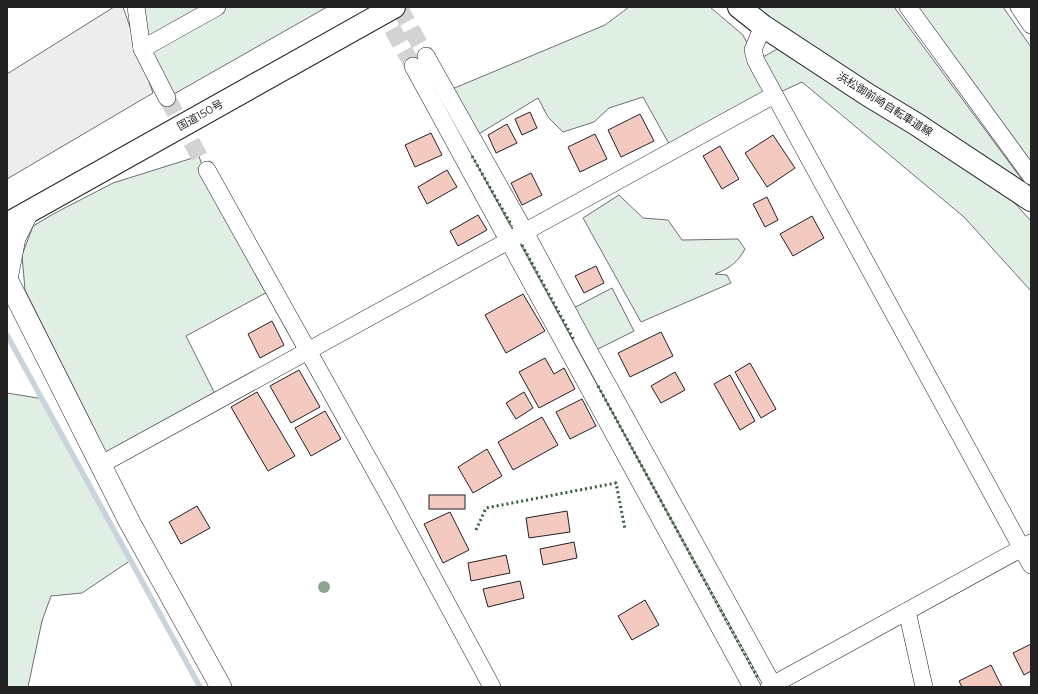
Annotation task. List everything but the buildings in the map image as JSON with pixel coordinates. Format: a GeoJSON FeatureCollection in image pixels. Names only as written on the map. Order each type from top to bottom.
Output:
{"type":"FeatureCollection","features":[{"type":"Feature","properties":{"kind":"main road","name":"国道150号"},"geometry":{"type":"LineString","coordinates":[[7,224],[394,7]]}},
{"type":"Feature","properties":{"kind":"main road","name":"浜松御前崎自転車道線"},"geometry":{"type":"LineString","coordinates":[[739,7],[763,26],[1031,200]]}},
{"type":"Feature","properties":{"kind":"street"},"geometry":{"type":"LineString","coordinates":[[136,7],[142,49],[167,98]]}},
{"type":"Feature","properties":{"kind":"street"},"geometry":{"type":"LineString","coordinates":[[142,49],[217,7]]}},
{"type":"Feature","properties":{"kind":"street"},"geometry":{"type":"LineString","coordinates":[[908,7],[1031,176]]}},
{"type":"Feature","properties":{"kind":"street"},"geometry":{"type":"LineString","coordinates":[[1019,7],[1031,25]]}},
{"type":"Feature","properties":{"kind":"street"},"geometry":{"type":"LineString","coordinates":[[763,26],[753,50],[756,61],[1026,545],[1031,565]]}},
{"type":"Feature","properties":{"kind":"street"},"geometry":{"type":"LineString","coordinates":[[752,687],[508,241],[420,61],[525,232],[771,686],[1026,545]]}},
{"type":"Feature","properties":{"kind":"street"},"geometry":{"type":"LineString","coordinates":[[100,465],[774,95]]}},
{"type":"Feature","properties":{"kind":"street"},"geometry":{"type":"LineString","coordinates":[[207,170],[389,496],[492,687]]}},
{"type":"Feature","properties":{"kind":"street"},"geometry":{"type":"LineString","coordinates":[[28,212],[15,238],[7,279],[130,523],[221,687]]}},
{"type":"Feature","properties":{"kind":"street"},"geometry":{"type":"LineString","coordinates":[[907,611],[924,687]]}},
{"type":"Feature","properties":{"kind":"green space"},"geometry":{"type":"Polygon","coordinates":[[[136,7],[327,7],[167,98],[136,7]]]}},
{"type":"Feature","properties":{"kind":"green space"},"geometry":{"type":"Polygon","coordinates":[[[629,7],[710,7],[743,35],[756,61],[779,48],[1011,199],[1031,221],[1031,291],[964,217],[802,82],[774,95],[673,151],[643,97],[609,108],[594,122],[563,132],[548,117],[538,98],[472,138],[445,92],[605,25],[629,7]]]}},
{"type":"Feature","properties":{"kind":"green space"},"geometry":{"type":"Polygon","coordinates":[[[757,7],[894,7],[1023,181],[767,18],[757,7]]]}},
{"type":"Feature","properties":{"kind":"green space"},"geometry":{"type":"Polygon","coordinates":[[[917,7],[1003,7],[1031,47],[1031,164],[917,7]]]}},
{"type":"Feature","properties":{"kind":"green space"},"geometry":{"type":"Polygon","coordinates":[[[199,156],[210,191],[273,289],[186,336],[218,400],[107,462],[95,430],[25,290],[22,255],[33,226],[55,213],[113,183],[199,156]]]}},
{"type":"Feature","properties":{"kind":"green space"},"geometry":{"type":"Polygon","coordinates":[[[619,195],[643,218],[668,220],[682,240],[738,239],[745,249],[742,254],[725,270],[715,274],[727,275],[731,283],[641,322],[583,218],[619,195]]]}},
{"type":"Feature","properties":{"kind":"green space"},"geometry":{"type":"Polygon","coordinates":[[[612,288],[634,331],[590,353],[568,311],[612,288]]]}},
{"type":"Feature","properties":{"kind":"green space"},"geometry":{"type":"Polygon","coordinates":[[[7,393],[44,399],[131,560],[82,593],[51,596],[42,621],[28,687],[7,687],[7,393]]]}},
{"type":"Feature","properties":{"kind":"shaded area"},"geometry":{"type":"Polygon","coordinates":[[[114,7],[123,7],[153,93],[7,179],[7,74],[114,7]]]}},
{"type":"Feature","properties":{"kind":"waterway"},"geometry":{"type":"LineString","coordinates":[[7,335],[200,687]]}},
{"type":"Feature","properties":{"kind":"tunnel"},"geometry":{"type":"LineString","coordinates":[[380,7],[413,66]]}},
{"type":"Feature","properties":{"kind":"tunnel"},"geometry":{"type":"LineString","coordinates":[[399,7],[426,56]]}},
{"type":"Feature","properties":{"kind":"tunnel"},"geometry":{"type":"LineString","coordinates":[[167,98],[207,170]]}},
{"type":"Feature","properties":{"kind":"hedge"},"geometry":{"type":"LineString","coordinates":[[472,156],[512,226]]}},
{"type":"Feature","properties":{"kind":"hedge"},"geometry":{"type":"LineString","coordinates":[[522,245],[574,340]]}},
{"type":"Feature","properties":{"kind":"hedge"},"geometry":{"type":"LineString","coordinates":[[598,386],[759,680]]}},
{"type":"Feature","properties":{"kind":"hedge"},"geometry":{"type":"LineString","coordinates":[[476,530],[486,508],[616,483],[625,529]]}}]}
